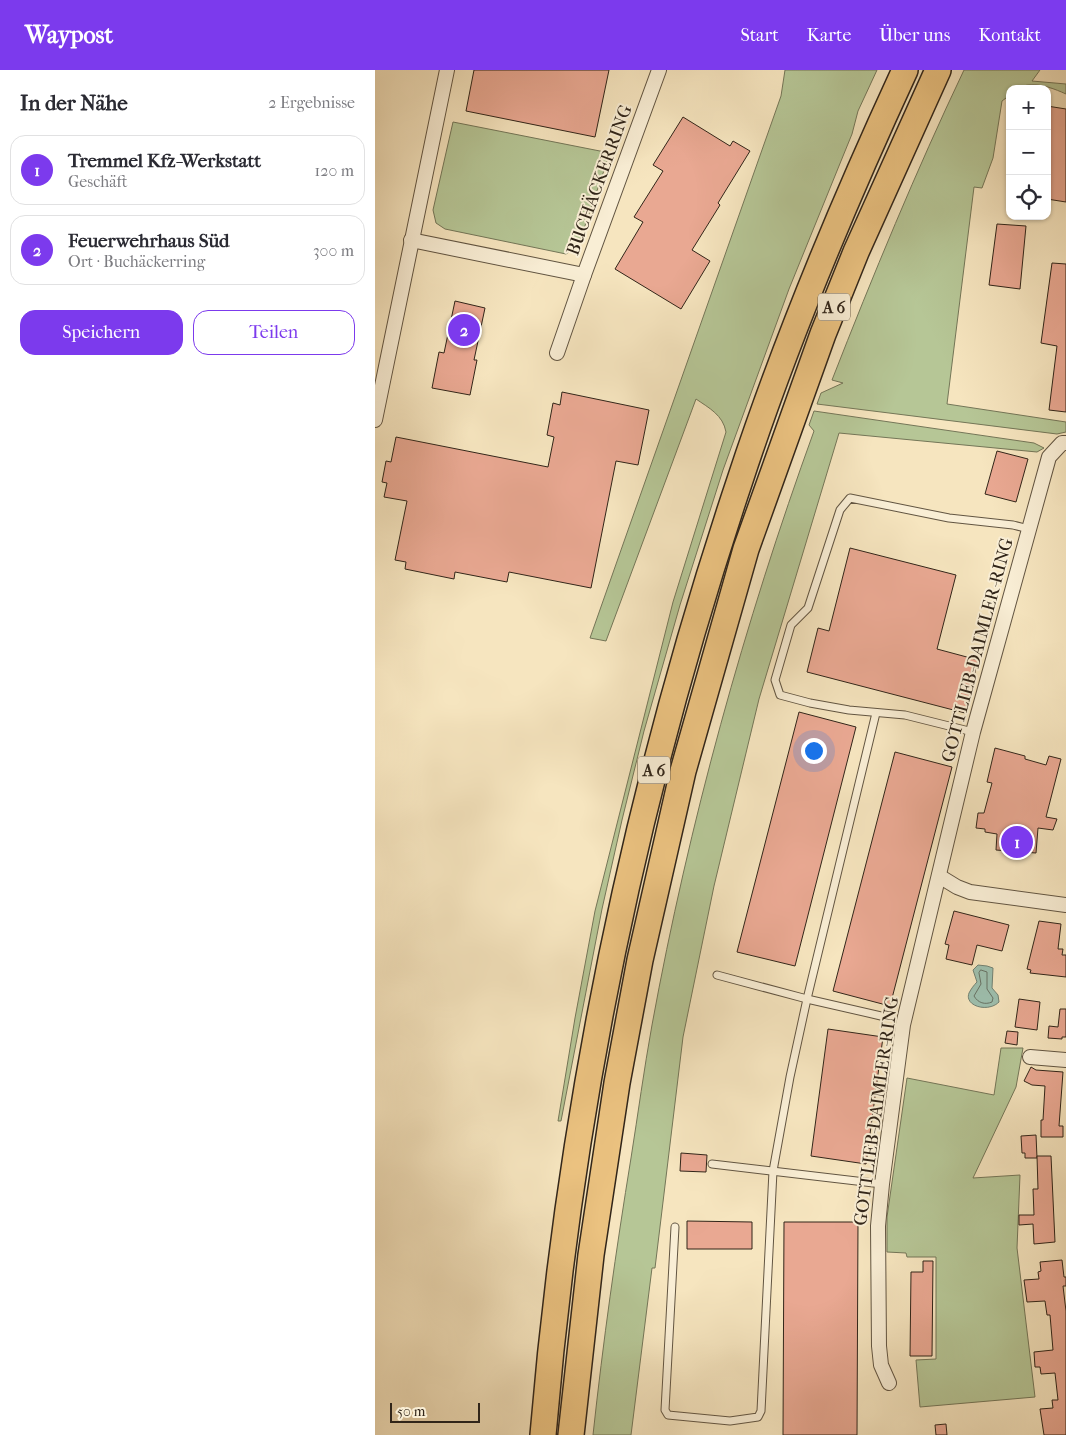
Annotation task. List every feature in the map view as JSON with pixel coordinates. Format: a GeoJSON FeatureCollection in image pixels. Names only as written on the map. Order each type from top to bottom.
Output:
{"type":"FeatureCollection","features":[{"type":"Feature","properties":{"kind":"highway","name":"A 6"},"geometry":{"type":"LineString","coordinates":[[543,1435],[555,1308],[574,1161],[600,1012],[659,749],[718,546],[778,373],[830,239],[905,70]]}},
{"type":"Feature","properties":{"kind":"highway","name":"A 6"},"geometry":{"type":"LineString","coordinates":[[571,1435],[591,1255],[617,1083],[640,960],[683,771],[746,549],[823,334],[856,252],[938,70]]}},
{"type":"Feature","properties":{"kind":"street"},"geometry":{"type":"LineString","coordinates":[[375,420],[447,70]]}},
{"type":"Feature","properties":{"kind":"street","name":"BUCHÄCKERRING"},"geometry":{"type":"LineString","coordinates":[[557,354],[659,70]]}},
{"type":"Feature","properties":{"kind":"street","name":"BUCHÄCKERRING"},"geometry":{"type":"LineString","coordinates":[[411,240],[584,275]]}},
{"type":"Feature","properties":{"kind":"street","name":"GOTTLIEB-DAIMLER-RING"},"geometry":{"type":"LineString","coordinates":[[889,1382],[881,1365],[879,1346],[878,1226],[903,1025],[973,732],[1049,457],[1062,443],[1066,442]]}},
{"type":"Feature","properties":{"kind":"street"},"geometry":{"type":"LineString","coordinates":[[939,876],[957,887],[970,892],[1066,905]]}},
{"type":"Feature","properties":{"kind":"street"},"geometry":{"type":"LineString","coordinates":[[1030,1057],[1066,1060]]}},
{"type":"Feature","properties":{"kind":"lane"},"geometry":{"type":"LineString","coordinates":[[973,732],[905,715],[876,713],[809,703],[780,695],[775,680],[791,626],[809,608],[840,510],[850,498],[949,518],[1013,525],[1029,529]]}},
{"type":"Feature","properties":{"kind":"lane"},"geometry":{"type":"LineString","coordinates":[[675,1227],[665,1410],[668,1415],[730,1421],[758,1417],[761,1411],[773,1171],[790,1077],[807,999],[876,713]]}},
{"type":"Feature","properties":{"kind":"lane"},"geometry":{"type":"LineString","coordinates":[[717,975],[881,1016]]}},
{"type":"Feature","properties":{"kind":"lane"},"geometry":{"type":"LineString","coordinates":[[713,1164],[882,1184]]}},
{"type":"Feature","properties":{"kind":"green space"},"geometry":{"type":"Polygon","coordinates":[[[785,70],[877,70],[858,111],[852,134],[789,289],[723,470],[680,605],[644,731],[622,820],[602,909],[561,1121],[558,1121],[595,911],[673,602],[726,432],[719,416],[696,399],[606,641],[590,638],[781,96],[785,70]]]}},
{"type":"Feature","properties":{"kind":"green space"},"geometry":{"type":"Polygon","coordinates":[[[964,70],[1040,70],[1032,81],[1066,84],[1066,94],[1051,88],[1051,85],[1006,85],[1006,98],[1002,101],[993,158],[982,188],[974,187],[947,404],[1066,422],[1066,432],[1057,434],[817,404],[821,393],[843,383],[832,380],[863,301],[929,146],[964,70]]]}},
{"type":"Feature","properties":{"kind":"green space"},"geometry":{"type":"Polygon","coordinates":[[[453,122],[610,153],[578,246],[566,254],[445,229],[436,223],[433,210],[453,122]]]}},
{"type":"Feature","properties":{"kind":"green space"},"geometry":{"type":"Polygon","coordinates":[[[814,411],[1034,443],[1044,448],[1037,452],[839,433],[759,699],[714,886],[683,1037],[655,1268],[652,1268],[631,1435],[593,1435],[605,1331],[649,1042],[683,874],[701,799],[742,650],[788,504],[814,431],[809,425],[814,411]]]}},
{"type":"Feature","properties":{"kind":"green space"},"geometry":{"type":"Polygon","coordinates":[[[1001,1048],[1023,1048],[1016,1087],[973,1178],[1020,1175],[1017,1248],[1035,1397],[920,1407],[916,1360],[936,1359],[936,1257],[907,1257],[906,1253],[887,1252],[887,1217],[907,1078],[994,1095],[1001,1048]]]}},
{"type":"Feature","properties":{"kind":"water"},"geometry":{"type":"Polygon","coordinates":[[[978,965],[993,968],[992,988],[998,995],[999,1002],[989,1007],[973,1004],[968,998],[969,993],[977,982],[973,970],[978,965]]]}},
{"type":"Feature","properties":{"kind":"building"},"geometry":{"type":"Polygon","coordinates":[[[474,70],[609,70],[595,137],[466,111],[474,70]]]}},
{"type":"Feature","properties":{"kind":"building"},"geometry":{"type":"Polygon","coordinates":[[[1051,107],[1066,109],[1066,202],[1051,200],[1051,107]]]}},
{"type":"Feature","properties":{"kind":"building"},"geometry":{"type":"Polygon","coordinates":[[[683,117],[730,146],[733,141],[750,151],[692,250],[710,261],[681,309],[615,269],[643,222],[634,217],[663,171],[653,165],[683,117]]]}},
{"type":"Feature","properties":{"kind":"building"},"geometry":{"type":"Polygon","coordinates":[[[997,224],[1026,226],[1020,289],[989,285],[997,224]]]}},
{"type":"Feature","properties":{"kind":"building"},"geometry":{"type":"Polygon","coordinates":[[[1052,263],[1066,264],[1066,412],[1049,410],[1057,346],[1041,343],[1052,263]]]}},
{"type":"Feature","properties":{"kind":"building"},"geometry":{"type":"Polygon","coordinates":[[[455,301],[485,308],[474,360],[477,360],[470,395],[432,388],[439,352],[444,353],[455,301]]]}},
{"type":"Feature","properties":{"kind":"building"},"geometry":{"type":"Polygon","coordinates":[[[562,392],[649,410],[638,465],[616,461],[591,588],[509,572],[507,582],[455,572],[454,579],[405,569],[406,562],[395,560],[407,501],[384,497],[387,483],[382,482],[386,461],[391,462],[396,437],[548,467],[554,437],[547,435],[553,403],[560,405],[562,392]]]}},
{"type":"Feature","properties":{"kind":"building"},"geometry":{"type":"Polygon","coordinates":[[[997,451],[1028,459],[1016,502],[985,494],[997,451]]]}},
{"type":"Feature","properties":{"kind":"building"},"geometry":{"type":"Polygon","coordinates":[[[850,548],[956,575],[937,649],[978,660],[965,713],[807,672],[818,628],[829,631],[850,548]]]}},
{"type":"Feature","properties":{"kind":"building"},"geometry":{"type":"Polygon","coordinates":[[[799,712],[856,727],[795,966],[737,952],[799,712]]]}},
{"type":"Feature","properties":{"kind":"building"},"geometry":{"type":"Polygon","coordinates":[[[995,748],[1025,756],[1025,759],[1046,765],[1049,756],[1061,759],[1046,817],[1057,819],[1053,830],[1038,828],[1036,853],[996,850],[997,834],[985,832],[985,829],[976,828],[978,813],[984,813],[992,783],[987,782],[995,748]]]}},
{"type":"Feature","properties":{"kind":"building"},"geometry":{"type":"Polygon","coordinates":[[[895,752],[952,767],[890,1006],[833,991],[895,752]]]}},
{"type":"Feature","properties":{"kind":"building"},"geometry":{"type":"Polygon","coordinates":[[[954,911],[1009,925],[1002,951],[977,945],[972,965],[946,959],[949,945],[945,944],[954,911]]]}},
{"type":"Feature","properties":{"kind":"building"},"geometry":{"type":"Polygon","coordinates":[[[1039,921],[1061,924],[1058,949],[1063,949],[1062,955],[1066,955],[1066,977],[1030,973],[1031,970],[1027,969],[1039,921]]]}},
{"type":"Feature","properties":{"kind":"building"},"geometry":{"type":"Polygon","coordinates":[[[1019,999],[1040,1002],[1037,1030],[1015,1027],[1019,999]]]}},
{"type":"Feature","properties":{"kind":"building"},"geometry":{"type":"Polygon","coordinates":[[[1060,1009],[1066,1009],[1066,1037],[1062,1037],[1062,1039],[1048,1038],[1049,1026],[1058,1027],[1060,1009]]]}},
{"type":"Feature","properties":{"kind":"building"},"geometry":{"type":"Polygon","coordinates":[[[828,1029],[883,1037],[866,1164],[811,1156],[828,1029]]]}},
{"type":"Feature","properties":{"kind":"building"},"geometry":{"type":"Polygon","coordinates":[[[1007,1031],[1018,1032],[1017,1045],[1005,1043],[1007,1031]]]}},
{"type":"Feature","properties":{"kind":"building"},"geometry":{"type":"Polygon","coordinates":[[[1031,1067],[1036,1070],[1063,1072],[1059,1126],[1063,1126],[1063,1137],[1041,1137],[1045,1086],[1032,1085],[1024,1081],[1031,1067]]]}},
{"type":"Feature","properties":{"kind":"building"},"geometry":{"type":"Polygon","coordinates":[[[1036,1135],[1037,1158],[1025,1158],[1025,1153],[1022,1153],[1021,1136],[1036,1135]]]}},
{"type":"Feature","properties":{"kind":"building"},"geometry":{"type":"Polygon","coordinates":[[[681,1153],[707,1155],[706,1172],[680,1171],[681,1153]]]}},
{"type":"Feature","properties":{"kind":"building"},"geometry":{"type":"Polygon","coordinates":[[[1037,1156],[1051,1156],[1055,1242],[1034,1244],[1033,1224],[1019,1225],[1019,1215],[1034,1215],[1033,1189],[1038,1189],[1037,1156]]]}},
{"type":"Feature","properties":{"kind":"building"},"geometry":{"type":"Polygon","coordinates":[[[687,1221],[752,1222],[752,1249],[687,1249],[687,1221]]]}},
{"type":"Feature","properties":{"kind":"building"},"geometry":{"type":"Polygon","coordinates":[[[784,1222],[858,1222],[857,1435],[783,1435],[784,1222]]]}},
{"type":"Feature","properties":{"kind":"building"},"geometry":{"type":"Polygon","coordinates":[[[1062,1260],[1064,1277],[1066,1277],[1066,1286],[1063,1286],[1066,1311],[1066,1435],[1044,1435],[1040,1409],[1053,1408],[1052,1400],[1058,1400],[1055,1373],[1041,1374],[1040,1367],[1035,1367],[1034,1352],[1053,1350],[1050,1315],[1047,1315],[1045,1301],[1027,1302],[1024,1280],[1039,1279],[1038,1272],[1041,1271],[1040,1262],[1062,1260]]]}},
{"type":"Feature","properties":{"kind":"building"},"geometry":{"type":"Polygon","coordinates":[[[923,1261],[933,1261],[932,1356],[910,1356],[911,1272],[923,1272],[923,1261]]]}},
{"type":"Feature","properties":{"kind":"building"},"geometry":{"type":"Polygon","coordinates":[[[946,1424],[947,1435],[936,1435],[935,1425],[946,1424]]]}},
{"type":"Feature","properties":{"kind":"place","name":"Feuerwehrhaus Süd"},"geometry":{"type":"Point","coordinates":[464,330]}},
{"type":"Feature","properties":{"kind":"place","name":"Tremmel Kfz-Werkstatt"},"geometry":{"type":"Point","coordinates":[1017,842]}}]}
